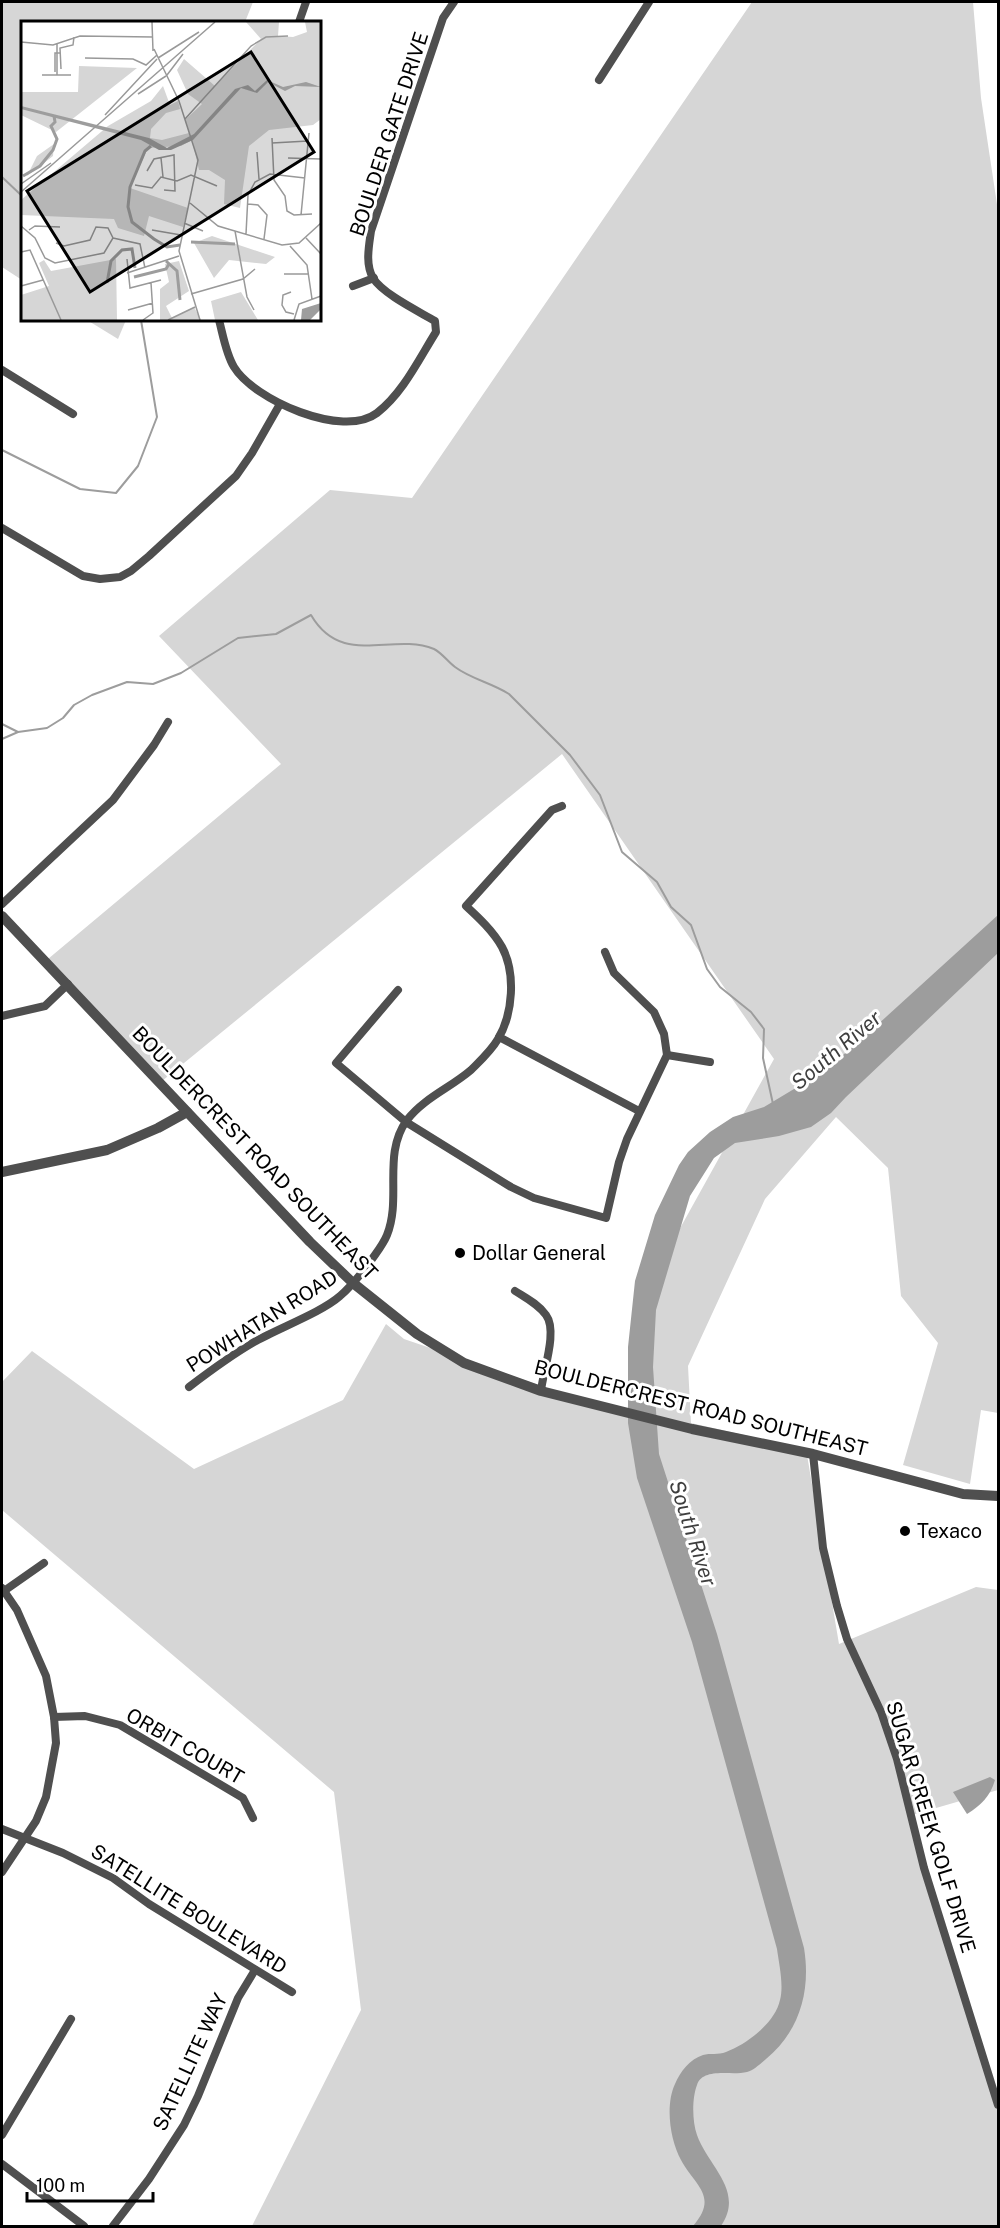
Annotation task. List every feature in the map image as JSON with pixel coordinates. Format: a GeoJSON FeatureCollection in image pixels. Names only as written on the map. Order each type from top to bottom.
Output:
{"type":"FeatureCollection","features":[{"type":"Feature","properties":{"kind":"street"},"geometry":{"type":"LineString","coordinates":[[299,21],[306,2]]}},
{"type":"Feature","properties":{"kind":"street","name":"BOULDER GATE DRIVE"},"geometry":{"type":"LineString","coordinates":[[374,278],[369,266],[371,231],[443,18],[454,2]]}},
{"type":"Feature","properties":{"kind":"street"},"geometry":{"type":"LineString","coordinates":[[598,80],[649,2]]}},
{"type":"Feature","properties":{"kind":"street"},"geometry":{"type":"LineString","coordinates":[[219,321],[235,368],[249,383],[280,404],[297,412],[338,422],[348,422],[375,415],[395,395],[440,325],[385,289],[374,278],[353,286]]}},
{"type":"Feature","properties":{"kind":"street"},"geometry":{"type":"LineString","coordinates":[[2,370],[73,414]]}},
{"type":"Feature","properties":{"kind":"street"},"geometry":{"type":"LineString","coordinates":[[2,528],[82,576],[100,579],[120,577],[149,556],[236,476],[280,404]]}},
{"type":"Feature","properties":{"kind":"street"},"geometry":{"type":"LineString","coordinates":[[2,904],[113,800],[154,746],[168,722]]}},
{"type":"Feature","properties":{"kind":"street"},"geometry":{"type":"LineString","coordinates":[[406,1122],[418,1107],[469,1071],[489,1052],[499,1037],[509,1004],[508,967],[503,949],[494,935],[466,906],[552,810],[562,806]]}},
{"type":"Feature","properties":{"kind":"street","name":"BOULDERCREST ROAD SOUTHEAST"},"geometry":{"type":"LineString","coordinates":[[2,916],[310,1242],[353,1283],[417,1334],[464,1363],[541,1391],[692,1429],[813,1454],[963,1494],[999,1496]]}},
{"type":"Feature","properties":{"kind":"street"},"geometry":{"type":"LineString","coordinates":[[398,990],[336,1063],[406,1122],[511,1187],[534,1198],[606,1218],[619,1162],[639,1111],[667,1055],[664,1034],[654,1012],[614,973],[605,952]]}},
{"type":"Feature","properties":{"kind":"street"},"geometry":{"type":"LineString","coordinates":[[2,1016],[45,1006],[68,984]]}},
{"type":"Feature","properties":{"kind":"street"},"geometry":{"type":"LineString","coordinates":[[499,1037],[639,1111]]}},
{"type":"Feature","properties":{"kind":"street"},"geometry":{"type":"LineString","coordinates":[[667,1055],[710,1062]]}},
{"type":"Feature","properties":{"kind":"street"},"geometry":{"type":"LineString","coordinates":[[2,1172],[107,1150],[158,1128],[187,1112]]}},
{"type":"Feature","properties":{"kind":"street","name":"POWHATAN ROAD"},"geometry":{"type":"LineString","coordinates":[[189,1387],[254,1342],[339,1298],[353,1283],[383,1244],[388,1232],[393,1207],[393,1162],[397,1138],[406,1122]]}},
{"type":"Feature","properties":{"kind":"street"},"geometry":{"type":"LineString","coordinates":[[516,1291],[536,1304],[548,1317],[551,1336],[541,1391]]}},
{"type":"Feature","properties":{"kind":"street","name":"SUGAR CREEK GOLF DRIVE"},"geometry":{"type":"LineString","coordinates":[[813,1454],[823,1548],[837,1606],[847,1639],[880,1712],[897,1759],[924,1868],[999,2105]]}},
{"type":"Feature","properties":{"kind":"street"},"geometry":{"type":"LineString","coordinates":[[2,1872],[36,1821],[46,1797],[56,1743],[54,1717],[46,1676],[17,1610],[3,1590],[44,1563]]}},
{"type":"Feature","properties":{"kind":"street","name":"ORBIT COURT"},"geometry":{"type":"LineString","coordinates":[[54,1717],[85,1716],[120,1725],[243,1798],[253,1818]]}},
{"type":"Feature","properties":{"kind":"street","name":"SATELLITE BOULEVARD"},"geometry":{"type":"LineString","coordinates":[[2,1829],[63,1853],[113,1878],[149,1904],[292,1992]]}},
{"type":"Feature","properties":{"kind":"street","name":"SATELLITE WAY"},"geometry":{"type":"LineString","coordinates":[[113,2226],[149,2179],[184,2125],[238,1998],[255,1970]]}},
{"type":"Feature","properties":{"kind":"street"},"geometry":{"type":"LineString","coordinates":[[2,2135],[71,2019]]}},
{"type":"Feature","properties":{"kind":"street"},"geometry":{"type":"LineString","coordinates":[[2,2164],[84,2226]]}},
{"type":"Feature","properties":{"kind":"shaded area"},"geometry":{"type":"Polygon","coordinates":[[[2,2],[253,2],[245,21],[21,21],[21,279],[2,267],[2,2]]]}},
{"type":"Feature","properties":{"kind":"shaded area"},"geometry":{"type":"Polygon","coordinates":[[[752,2],[973,2],[981,98],[998,211],[998,1413],[981,1410],[970,1484],[903,1465],[938,1343],[901,1296],[888,1168],[836,1117],[765,1199],[688,1366],[691,1423],[806,1449],[839,1644],[976,1587],[998,1590],[998,1790],[912,1815],[998,2102],[998,2226],[252,2226],[361,2010],[334,1792],[2,1510],[2,1382],[32,1351],[194,1469],[343,1400],[386,1324],[404,1339],[627,1415],[638,1304],[774,1059],[562,754],[162,1081],[48,959],[281,764],[159,636],[330,490],[412,498],[752,2]]]}},
{"type":"Feature","properties":{"kind":"shaded area"},"geometry":{"type":"Polygon","coordinates":[[[89,321],[126,321],[118,339],[89,321]]]}},
{"type":"Feature","properties":{"kind":"shaded area","name":"South River"},"geometry":{"type":"Polygon","coordinates":[[[998,915],[998,953],[831,1113],[811,1127],[779,1136],[735,1143],[714,1158],[690,1196],[656,1310],[653,1367],[659,1454],[717,1634],[804,1948],[806,1964],[804,1994],[800,2009],[795,2023],[778,2048],[750,2071],[712,2074],[700,2079],[697,2085],[693,2103],[695,2129],[702,2146],[722,2179],[729,2201],[721,2226],[693,2226],[701,2216],[704,2199],[698,2184],[681,2160],[674,2143],[670,2122],[672,2092],[686,2066],[694,2060],[703,2055],[723,2053],[759,2032],[777,2009],[781,1994],[781,1981],[777,1949],[692,1642],[637,1478],[628,1423],[628,1347],[635,1281],[655,1215],[679,1165],[688,1152],[710,1132],[733,1117],[764,1107],[819,1074],[853,1047],[998,915]]]}},
{"type":"Feature","properties":{"kind":"shaded area"},"geometry":{"type":"Polygon","coordinates":[[[990,1777],[995,1780],[988,1796],[967,1814],[953,1792],[990,1777]]]}},
{"type":"Feature","properties":{"kind":"waterway"},"geometry":{"type":"LineString","coordinates":[[2,177],[21,195]]}},
{"type":"Feature","properties":{"kind":"waterway"},"geometry":{"type":"LineString","coordinates":[[2,450],[80,489],[116,493],[138,466],[157,417],[141,321]]}},
{"type":"Feature","properties":{"kind":"waterway"},"geometry":{"type":"LineString","coordinates":[[2,739],[18,732],[47,728],[63,718],[74,705],[92,695],[127,682],[153,684],[181,673],[238,638],[276,634],[311,615],[323,631],[337,640],[352,645],[401,644],[434,649],[461,671],[509,694],[570,755],[600,795],[622,852],[657,882],[671,907],[691,925],[707,969],[720,987],[751,1012],[764,1029],[763,1058],[773,1104]]}},
{"type":"Feature","properties":{"kind":"waterway"},"geometry":{"type":"LineString","coordinates":[[2,724],[18,732]]}},
{"type":"Feature","properties":{"kind":"place","name":"Dollar General"},"geometry":{"type":"Point","coordinates":[460,1253]}},
{"type":"Feature","properties":{"kind":"place","name":"Texaco"},"geometry":{"type":"Point","coordinates":[905,1531]}}]}
